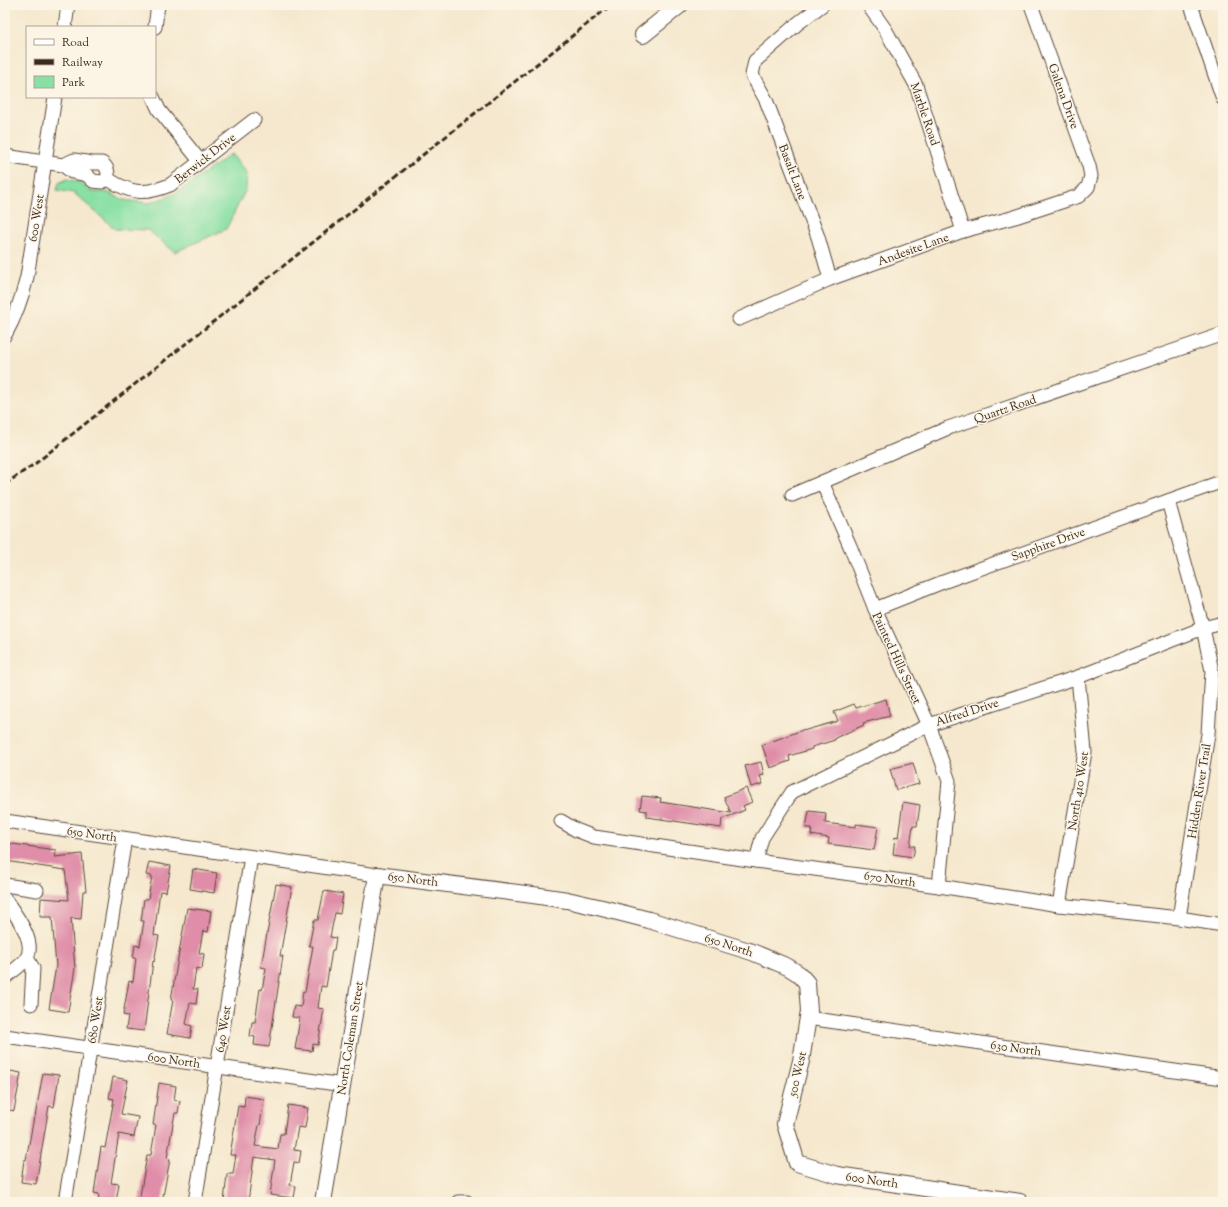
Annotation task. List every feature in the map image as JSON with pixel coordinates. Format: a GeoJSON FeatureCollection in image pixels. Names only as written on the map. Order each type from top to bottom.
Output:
{"type":"FeatureCollection","features":[{"type":"Feature","properties":{"kind":"street"},"geometry":{"type":"LineString","coordinates":[[155,26],[158,5]]}},
{"type":"Feature","properties":{"kind":"street"},"geometry":{"type":"LineString","coordinates":[[643,35],[680,5]]}},
{"type":"Feature","properties":{"kind":"street","name":"Basalt Lane"},"geometry":{"type":"LineString","coordinates":[[822,5],[797,24],[755,62],[752,75],[769,107],[818,237],[830,279]]}},
{"type":"Feature","properties":{"kind":"street","name":"Marble Road"},"geometry":{"type":"LineString","coordinates":[[868,5],[885,29],[916,85],[963,231]]}},
{"type":"Feature","properties":{"kind":"street","name":"Galena Drive"},"geometry":{"type":"LineString","coordinates":[[1031,5],[1089,166],[1090,176],[1088,187]]}},
{"type":"Feature","properties":{"kind":"street"},"geometry":{"type":"LineString","coordinates":[[1191,5],[1223,99]]}},
{"type":"Feature","properties":{"kind":"street"},"geometry":{"type":"LineString","coordinates":[[64,6],[65,26]]}},
{"type":"Feature","properties":{"kind":"street","name":"600 West"},"geometry":{"type":"LineString","coordinates":[[5,335],[20,303],[27,277],[54,98]]}},
{"type":"Feature","properties":{"kind":"street"},"geometry":{"type":"LineString","coordinates":[[154,98],[160,110],[200,161]]}},
{"type":"Feature","properties":{"kind":"street","name":"Berwick Drive"},"geometry":{"type":"LineString","coordinates":[[5,156],[63,165],[74,160],[102,163],[107,167],[108,179],[118,186],[137,192],[154,191],[170,186],[254,120]]}},
{"type":"Feature","properties":{"kind":"street","name":"Andesite Lane"},"geometry":{"type":"LineString","coordinates":[[739,319],[830,279],[963,231],[1015,217],[1080,196],[1088,187]]}},
{"type":"Feature","properties":{"kind":"street","name":"Quartz Road"},"geometry":{"type":"LineString","coordinates":[[792,495],[948,428],[1223,334]]}},
{"type":"Feature","properties":{"kind":"street","name":"Painted Hills Street"},"geometry":{"type":"LineString","coordinates":[[822,482],[875,609],[929,725],[949,781],[939,886]]}},
{"type":"Feature","properties":{"kind":"street","name":"Sapphire Drive"},"geometry":{"type":"LineString","coordinates":[[875,609],[943,582],[1223,482]]}},
{"type":"Feature","properties":{"kind":"street","name":"Hidden River Trail"},"geometry":{"type":"LineString","coordinates":[[1168,501],[1203,628],[1212,671],[1208,734],[1179,918]]}},
{"type":"Feature","properties":{"kind":"street","name":"Alfred Drive"},"geometry":{"type":"LineString","coordinates":[[756,861],[762,838],[792,792],[929,725],[1078,677],[1203,628],[1223,623]]}},
{"type":"Feature","properties":{"kind":"street","name":"North 410 West"},"geometry":{"type":"LineString","coordinates":[[1059,905],[1085,752],[1078,677]]}},
{"type":"Feature","properties":{"kind":"street","name":"650 North"},"geometry":{"type":"LineString","coordinates":[[5,821],[376,875],[567,900],[649,920],[752,952],[788,967],[799,974],[807,983]]}},
{"type":"Feature","properties":{"kind":"street","name":"670 North"},"geometry":{"type":"LineString","coordinates":[[561,821],[576,830],[594,837],[939,886],[1059,905],[1179,918],[1223,925]]}},
{"type":"Feature","properties":{"kind":"street","name":"680 West"},"geometry":{"type":"LineString","coordinates":[[65,1202],[125,838]]}},
{"type":"Feature","properties":{"kind":"street","name":"640 West"},"geometry":{"type":"LineString","coordinates":[[195,1202],[251,857]]}},
{"type":"Feature","properties":{"kind":"street","name":"North Coleman Street"},"geometry":{"type":"LineString","coordinates":[[324,1202],[376,875]]}},
{"type":"Feature","properties":{"kind":"street"},"geometry":{"type":"LineString","coordinates":[[5,885],[37,890]]}},
{"type":"Feature","properties":{"kind":"street"},"geometry":{"type":"LineString","coordinates":[[5,899],[25,930],[29,943],[26,958],[5,978]]}},
{"type":"Feature","properties":{"kind":"street"},"geometry":{"type":"LineString","coordinates":[[26,958],[33,968],[31,1004]]}},
{"type":"Feature","properties":{"kind":"street","name":"500 West"},"geometry":{"type":"LineString","coordinates":[[797,1163],[785,1124],[801,1061],[808,1018],[807,983]]}},
{"type":"Feature","properties":{"kind":"street","name":"630 North"},"geometry":{"type":"LineString","coordinates":[[808,1018],[1223,1078]]}},
{"type":"Feature","properties":{"kind":"street","name":"600 North"},"geometry":{"type":"LineString","coordinates":[[5,1036],[342,1085]]}},
{"type":"Feature","properties":{"kind":"street","name":"600 North"},"geometry":{"type":"LineString","coordinates":[[797,1163],[837,1175],[1020,1202]]}},
{"type":"Feature","properties":{"kind":"street"},"geometry":{"type":"LineString","coordinates":[[458,1202],[467,1202]]}},
{"type":"Feature","properties":{"kind":"green space"},"geometry":{"type":"Polygon","coordinates":[[[231,154],[247,173],[246,189],[226,229],[175,252],[148,230],[115,229],[74,193],[57,190],[59,183],[67,179],[80,182],[90,191],[107,192],[123,200],[150,203],[177,193],[231,154]]]}},
{"type":"Feature","properties":{"kind":"building"},"geometry":{"type":"Polygon","coordinates":[[[886,699],[890,716],[863,723],[864,725],[835,738],[835,740],[789,756],[790,761],[770,768],[762,745],[805,729],[806,730],[838,721],[834,712],[854,704],[856,708],[886,699]]]}},
{"type":"Feature","properties":{"kind":"building"},"geometry":{"type":"Polygon","coordinates":[[[761,762],[764,775],[760,776],[763,784],[751,787],[745,766],[761,762]]]}},
{"type":"Feature","properties":{"kind":"building"},"geometry":{"type":"Polygon","coordinates":[[[913,763],[919,784],[896,790],[890,769],[913,763]]]}},
{"type":"Feature","properties":{"kind":"building"},"geometry":{"type":"Polygon","coordinates":[[[746,788],[752,802],[743,806],[745,810],[722,819],[721,828],[647,817],[647,811],[640,810],[642,796],[661,798],[660,802],[731,813],[724,797],[746,788]]]}},
{"type":"Feature","properties":{"kind":"building"},"geometry":{"type":"Polygon","coordinates":[[[903,802],[920,805],[917,826],[913,826],[910,846],[915,846],[913,857],[893,854],[895,837],[898,838],[903,802]]]}},
{"type":"Feature","properties":{"kind":"building"},"geometry":{"type":"Polygon","coordinates":[[[809,811],[826,813],[825,823],[856,827],[856,824],[878,827],[874,850],[828,844],[829,838],[811,835],[812,828],[806,828],[809,811]]]}},
{"type":"Feature","properties":{"kind":"building"},"geometry":{"type":"Polygon","coordinates":[[[5,843],[56,850],[55,857],[82,854],[86,891],[83,891],[81,919],[71,918],[75,968],[68,1012],[49,1009],[56,966],[52,917],[40,917],[41,898],[69,900],[65,870],[5,861],[5,843]]]}},
{"type":"Feature","properties":{"kind":"building"},"geometry":{"type":"Polygon","coordinates":[[[149,862],[171,866],[166,892],[160,891],[154,935],[159,936],[154,962],[153,961],[144,1031],[126,1029],[128,1016],[123,1015],[129,981],[133,982],[136,958],[133,958],[135,945],[140,946],[144,921],[141,921],[144,899],[148,899],[152,876],[146,875],[149,862]]]}},
{"type":"Feature","properties":{"kind":"building"},"geometry":{"type":"Polygon","coordinates":[[[193,869],[217,873],[214,893],[190,889],[193,869]]]}},
{"type":"Feature","properties":{"kind":"building"},"geometry":{"type":"Polygon","coordinates":[[[276,884],[292,887],[280,956],[283,956],[269,1047],[254,1045],[255,1037],[250,1036],[252,1022],[255,1022],[260,989],[262,990],[266,968],[261,967],[276,884]]]}},
{"type":"Feature","properties":{"kind":"building"},"geometry":{"type":"Polygon","coordinates":[[[324,891],[343,894],[340,914],[335,913],[330,937],[336,938],[334,950],[332,950],[326,987],[321,986],[318,1008],[324,1009],[318,1045],[313,1044],[312,1051],[295,1049],[300,1018],[292,1017],[294,1006],[301,1007],[303,991],[305,992],[313,946],[309,946],[314,920],[318,920],[324,891]]]}},
{"type":"Feature","properties":{"kind":"building"},"geometry":{"type":"Polygon","coordinates":[[[187,908],[211,911],[208,932],[203,931],[199,953],[204,954],[202,969],[196,968],[193,989],[198,989],[196,1004],[190,1003],[186,1024],[192,1026],[190,1038],[167,1034],[173,1000],[171,1000],[187,908]]]}},
{"type":"Feature","properties":{"kind":"building"},"geometry":{"type":"Polygon","coordinates":[[[5,1070],[21,1073],[14,1111],[5,1109],[5,1070]]]}},
{"type":"Feature","properties":{"kind":"building"},"geometry":{"type":"Polygon","coordinates":[[[43,1073],[59,1075],[54,1107],[49,1106],[36,1184],[21,1182],[24,1160],[26,1160],[43,1073]]]}},
{"type":"Feature","properties":{"kind":"building"},"geometry":{"type":"Polygon","coordinates":[[[113,1077],[128,1080],[121,1114],[138,1117],[134,1137],[119,1134],[111,1183],[119,1184],[116,1202],[98,1202],[99,1194],[94,1193],[101,1147],[105,1148],[114,1099],[109,1098],[113,1077]]]}},
{"type":"Feature","properties":{"kind":"building"},"geometry":{"type":"Polygon","coordinates":[[[159,1083],[176,1086],[174,1100],[180,1101],[178,1113],[175,1113],[167,1158],[170,1159],[162,1202],[139,1202],[147,1155],[151,1155],[156,1125],[153,1125],[159,1083]]]}},
{"type":"Feature","properties":{"kind":"building"},"geometry":{"type":"Polygon","coordinates":[[[245,1096],[264,1099],[255,1146],[278,1149],[280,1134],[284,1134],[288,1105],[308,1108],[305,1128],[298,1127],[294,1150],[301,1151],[299,1163],[294,1162],[290,1185],[296,1186],[294,1198],[270,1195],[275,1160],[254,1157],[248,1202],[224,1202],[227,1174],[233,1174],[236,1155],[230,1155],[238,1106],[244,1107],[245,1096]]]}},
{"type":"Feature","properties":{"kind":"railway"},"geometry":{"type":"LineString","coordinates":[[5,484],[36,463],[611,5]]}}]}
